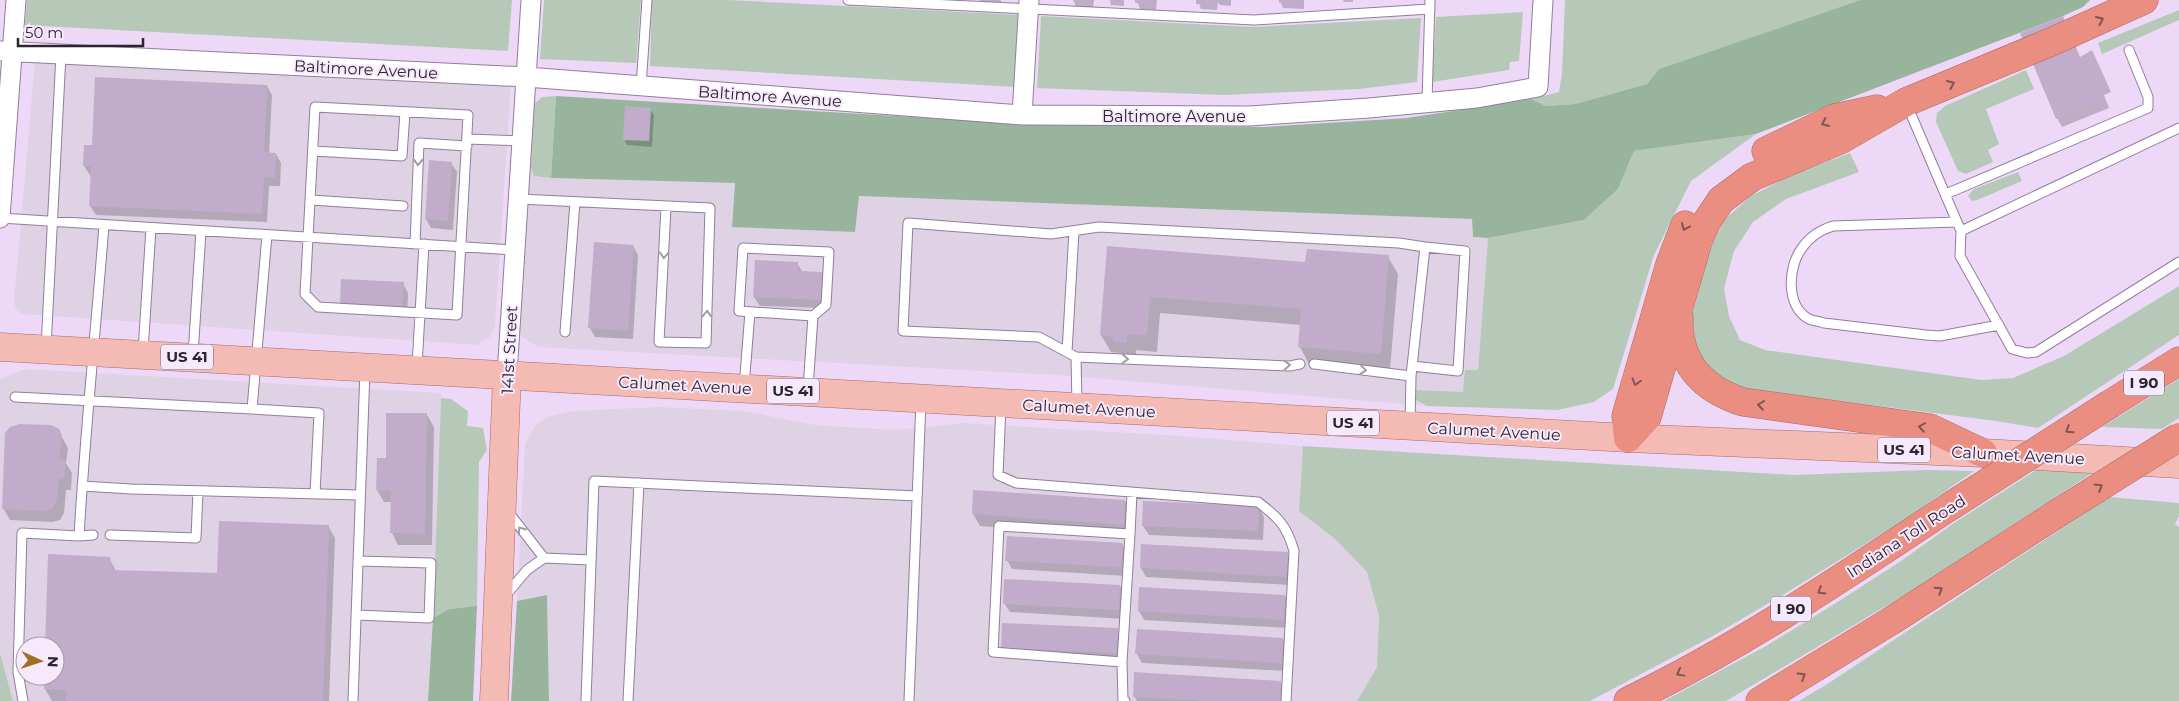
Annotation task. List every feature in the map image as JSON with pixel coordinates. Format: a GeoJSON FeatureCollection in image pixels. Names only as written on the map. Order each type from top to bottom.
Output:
{"type":"FeatureCollection","features":[{"type":"Feature","properties":{"kind":"highway"},"geometry":{"type":"LineString","coordinates":[[1628,438],[1647,417],[1698,241],[1707,221],[1721,200],[1752,177],[1840,140],[1906,102],[2051,42],[2144,0]]}},
{"type":"Feature","properties":{"kind":"highway"},"geometry":{"type":"LineString","coordinates":[[1628,438],[1626,416],[1668,273],[1685,226],[1697,202],[1714,182],[1768,150],[1835,118],[1906,102]]}},
{"type":"Feature","properties":{"kind":"highway"},"geometry":{"type":"LineString","coordinates":[[1680,300],[1679,324],[1686,357],[1693,370],[1703,382],[1730,398],[1743,402],[1930,428],[1983,453]]}},
{"type":"Feature","properties":{"kind":"highway","name":"Indiana Toll Road"},"geometry":{"type":"LineString","coordinates":[[1628,701],[1737,642],[1844,577],[2179,361]]}},
{"type":"Feature","properties":{"kind":"highway"},"geometry":{"type":"LineString","coordinates":[[1760,701],[1882,626],[2179,437]]}},
{"type":"Feature","properties":{"kind":"main road","name":"Calumet Avenue"},"geometry":{"type":"LineString","coordinates":[[0,347],[1628,438],[1983,453],[2179,464]]}},
{"type":"Feature","properties":{"kind":"main road","name":"141st Street"},"geometry":{"type":"LineString","coordinates":[[494,701],[508,375]]}},
{"type":"Feature","properties":{"kind":"street"},"geometry":{"type":"LineString","coordinates":[[0,218],[6,51],[16,0]]}},
{"type":"Feature","properties":{"kind":"street","name":"141st Street"},"geometry":{"type":"LineString","coordinates":[[508,375],[531,0]]}},
{"type":"Feature","properties":{"kind":"street","name":"Baltimore Avenue"},"geometry":{"type":"LineString","coordinates":[[6,51],[526,77],[1022,115],[1249,116],[1477,98],[1538,87],[1543,0]]}},
{"type":"Feature","properties":{"kind":"street"},"geometry":{"type":"LineString","coordinates":[[1022,115],[1029,5]]}},
{"type":"Feature","properties":{"kind":"lane"},"geometry":{"type":"LineString","coordinates":[[641,86],[647,0]]}},
{"type":"Feature","properties":{"kind":"lane"},"geometry":{"type":"LineString","coordinates":[[848,0],[1029,5],[1254,20],[1430,4],[1427,102]]}},
{"type":"Feature","properties":{"kind":"lane"},"geometry":{"type":"LineString","coordinates":[[1946,194],[2148,108],[2148,97],[2129,50]]}},
{"type":"Feature","properties":{"kind":"lane"},"geometry":{"type":"LineString","coordinates":[[46,349],[61,54]]}},
{"type":"Feature","properties":{"kind":"lane"},"geometry":{"type":"LineString","coordinates":[[1906,102],[1958,222],[1961,231],[1960,256],[2012,350],[2027,353],[2036,352],[2179,262]]}},
{"type":"Feature","properties":{"kind":"lane"},"geometry":{"type":"LineString","coordinates":[[315,107],[468,115],[467,143],[457,314],[318,307],[305,294],[315,107]]}},
{"type":"Feature","properties":{"kind":"lane"},"geometry":{"type":"LineString","coordinates":[[313,151],[402,156],[405,112]]}},
{"type":"Feature","properties":{"kind":"lane"},"geometry":{"type":"LineString","coordinates":[[1961,231],[2179,128]]}},
{"type":"Feature","properties":{"kind":"lane"},"geometry":{"type":"LineString","coordinates":[[416,370],[420,312],[419,144],[522,141]]}},
{"type":"Feature","properties":{"kind":"lane"},"geometry":{"type":"LineString","coordinates":[[519,199],[710,208],[706,344],[659,342],[666,207]]}},
{"type":"Feature","properties":{"kind":"lane"},"geometry":{"type":"LineString","coordinates":[[311,200],[403,206]]}},
{"type":"Feature","properties":{"kind":"lane"},"geometry":{"type":"LineString","coordinates":[[565,332],[575,202]]}},
{"type":"Feature","properties":{"kind":"lane"},"geometry":{"type":"LineString","coordinates":[[0,218],[516,250]]}},
{"type":"Feature","properties":{"kind":"lane"},"geometry":{"type":"LineString","coordinates":[[1958,222],[1834,226],[1821,230],[1801,248],[1795,259],[1791,292],[1795,303],[1800,313],[1816,321],[1926,335],[1940,336],[1998,325]]}},
{"type":"Feature","properties":{"kind":"lane"},"geometry":{"type":"LineString","coordinates":[[1300,364],[1280,366],[1076,358],[1039,337],[903,331],[908,223],[1051,234],[1099,227],[1388,242],[1465,251],[1458,371],[1412,366]]}},
{"type":"Feature","properties":{"kind":"lane"},"geometry":{"type":"LineString","coordinates":[[80,536],[88,400],[95,352],[104,225]]}},
{"type":"Feature","properties":{"kind":"lane"},"geometry":{"type":"LineString","coordinates":[[143,354],[151,228]]}},
{"type":"Feature","properties":{"kind":"lane"},"geometry":{"type":"LineString","coordinates":[[193,357],[201,231]]}},
{"type":"Feature","properties":{"kind":"lane"},"geometry":{"type":"LineString","coordinates":[[1067,352],[1074,231]]}},
{"type":"Feature","properties":{"kind":"lane"},"geometry":{"type":"LineString","coordinates":[[252,408],[267,234]]}},
{"type":"Feature","properties":{"kind":"lane"},"geometry":{"type":"LineString","coordinates":[[1410,426],[1411,376],[1425,247]]}},
{"type":"Feature","properties":{"kind":"lane"},"geometry":{"type":"LineString","coordinates":[[808,392],[814,316],[826,305],[829,252],[744,248],[739,311],[814,316]]}},
{"type":"Feature","properties":{"kind":"lane"},"geometry":{"type":"LineString","coordinates":[[744,388],[750,312]]}},
{"type":"Feature","properties":{"kind":"lane"},"geometry":{"type":"LineString","coordinates":[[1076,358],[1078,408]]}},
{"type":"Feature","properties":{"kind":"lane"},"geometry":{"type":"LineString","coordinates":[[1314,364],[1411,376]]}},
{"type":"Feature","properties":{"kind":"lane"},"geometry":{"type":"LineString","coordinates":[[353,701],[365,367]]}},
{"type":"Feature","properties":{"kind":"lane"},"geometry":{"type":"LineString","coordinates":[[15,397],[319,413],[315,494]]}},
{"type":"Feature","properties":{"kind":"lane"},"geometry":{"type":"LineString","coordinates":[[910,701],[921,398]]}},
{"type":"Feature","properties":{"kind":"lane"},"geometry":{"type":"LineString","coordinates":[[1001,403],[998,475],[1016,483],[1258,502],[1276,515],[1289,534],[1294,551],[1286,701]]}},
{"type":"Feature","properties":{"kind":"lane"},"geometry":{"type":"LineString","coordinates":[[586,701],[594,481],[917,496]]}},
{"type":"Feature","properties":{"kind":"lane"},"geometry":{"type":"LineString","coordinates":[[628,701],[640,483]]}},
{"type":"Feature","properties":{"kind":"lane"},"geometry":{"type":"LineString","coordinates":[[82,486],[360,495]]}},
{"type":"Feature","properties":{"kind":"lane"},"geometry":{"type":"LineString","coordinates":[[110,535],[196,538],[198,490]]}},
{"type":"Feature","properties":{"kind":"lane"},"geometry":{"type":"LineString","coordinates":[[1126,701],[1124,701],[1122,662],[1132,493]]}},
{"type":"Feature","properties":{"kind":"lane"},"geometry":{"type":"LineString","coordinates":[[503,499],[509,514],[544,558]]}},
{"type":"Feature","properties":{"kind":"lane"},"geometry":{"type":"LineString","coordinates":[[1122,662],[993,652],[999,526],[1130,534]]}},
{"type":"Feature","properties":{"kind":"lane"},"geometry":{"type":"LineString","coordinates":[[23,701],[18,672],[22,533],[93,535]]}},
{"type":"Feature","properties":{"kind":"lane"},"geometry":{"type":"LineString","coordinates":[[499,604],[516,582],[544,558],[591,560]]}},
{"type":"Feature","properties":{"kind":"lane"},"geometry":{"type":"LineString","coordinates":[[356,615],[429,618],[431,563],[358,561]]}},
{"type":"Feature","properties":{"kind":"shaded area"},"geometry":{"type":"Polygon","coordinates":[[[35,61],[511,83],[495,326],[490,337],[477,345],[23,314],[16,310],[14,302],[35,61]]]}},
{"type":"Feature","properties":{"kind":"shaded area"},"geometry":{"type":"Polygon","coordinates":[[[531,168],[534,176],[551,178],[735,183],[732,227],[855,232],[859,196],[1472,219],[1473,237],[1488,238],[1478,370],[1463,392],[1416,400],[1427,406],[1057,375],[538,347],[519,335],[531,168]]]}},
{"type":"Feature","properties":{"kind":"shaded area"},"geometry":{"type":"Polygon","coordinates":[[[25,369],[441,393],[428,701],[13,701],[0,653],[0,379],[25,369]]]}},
{"type":"Feature","properties":{"kind":"shaded area"},"geometry":{"type":"Polygon","coordinates":[[[658,407],[745,411],[815,425],[896,430],[963,423],[1181,436],[1303,446],[1299,511],[1335,539],[1367,572],[1379,616],[1377,667],[1357,701],[549,701],[547,595],[517,601],[525,444],[534,427],[547,417],[573,411],[658,407]]]}},
{"type":"Feature","properties":{"kind":"green space"},"geometry":{"type":"Polygon","coordinates":[[[27,0],[512,0],[508,51],[25,25],[27,0]]]}},
{"type":"Feature","properties":{"kind":"green space"},"geometry":{"type":"Polygon","coordinates":[[[544,0],[641,0],[636,63],[540,59],[544,0]]]}},
{"type":"Feature","properties":{"kind":"green space"},"geometry":{"type":"Polygon","coordinates":[[[652,0],[728,0],[1022,15],[1017,87],[650,66],[652,0]]]}},
{"type":"Feature","properties":{"kind":"green space"},"geometry":{"type":"Polygon","coordinates":[[[1565,0],[1860,0],[1659,69],[1647,84],[1575,104],[1546,106],[1531,99],[1559,92],[1562,73],[1565,0]]]}},
{"type":"Feature","properties":{"kind":"green space"},"geometry":{"type":"Polygon","coordinates":[[[1860,0],[2090,0],[2083,7],[2063,16],[1756,134],[1634,151],[1618,189],[1584,220],[1488,238],[1473,237],[1472,219],[859,196],[855,232],[732,227],[735,183],[551,178],[556,96],[1032,124],[1264,127],[1407,118],[1531,99],[1546,106],[1575,104],[1647,84],[1659,69],[1860,0]]]}},
{"type":"Feature","properties":{"kind":"green space"},"geometry":{"type":"Polygon","coordinates":[[[2179,10],[2179,20],[2102,54],[2098,43],[2179,10]]]}},
{"type":"Feature","properties":{"kind":"green space"},"geometry":{"type":"Polygon","coordinates":[[[1523,12],[1519,61],[1510,62],[1509,70],[1432,82],[1436,17],[1523,12]]]}},
{"type":"Feature","properties":{"kind":"green space"},"geometry":{"type":"Polygon","coordinates":[[[1041,16],[1253,27],[1421,18],[1417,82],[1359,89],[1224,95],[1037,88],[1041,16]]]}},
{"type":"Feature","properties":{"kind":"green space"},"geometry":{"type":"Polygon","coordinates":[[[2026,70],[2034,89],[1986,109],[1999,144],[1988,150],[1993,162],[1966,174],[1958,171],[1936,122],[1937,113],[1945,106],[2026,70]]]}},
{"type":"Feature","properties":{"kind":"green space"},"geometry":{"type":"Polygon","coordinates":[[[556,96],[551,178],[534,176],[531,168],[534,104],[542,97],[556,96]]]}},
{"type":"Feature","properties":{"kind":"green space"},"geometry":{"type":"Polygon","coordinates":[[[1756,134],[1691,181],[1654,255],[1613,389],[1594,402],[1557,410],[1427,406],[1416,400],[1416,390],[1463,392],[1465,370],[1478,370],[1488,238],[1584,220],[1618,189],[1634,151],[1756,134]]]}},
{"type":"Feature","properties":{"kind":"green space"},"geometry":{"type":"Polygon","coordinates":[[[1850,153],[1859,172],[1786,199],[1753,222],[1734,251],[1724,289],[1729,316],[1740,340],[1765,350],[1981,380],[2013,378],[2064,356],[2179,286],[2179,335],[2038,428],[1740,388],[1712,374],[1694,344],[1691,319],[1709,252],[1725,219],[1751,196],[1790,176],[1850,153]]]}},
{"type":"Feature","properties":{"kind":"green space"},"geometry":{"type":"Polygon","coordinates":[[[2018,172],[2022,181],[1977,200],[1972,201],[1968,196],[1974,189],[2018,172]]]}},
{"type":"Feature","properties":{"kind":"green space"},"geometry":{"type":"Polygon","coordinates":[[[2179,379],[2179,418],[2162,429],[2102,427],[2179,379]]]}},
{"type":"Feature","properties":{"kind":"green space"},"geometry":{"type":"Polygon","coordinates":[[[441,398],[451,399],[468,411],[467,426],[483,428],[487,450],[479,462],[477,606],[449,609],[433,618],[441,398]]]}},
{"type":"Feature","properties":{"kind":"green space"},"geometry":{"type":"Polygon","coordinates":[[[1303,446],[1793,475],[1926,470],[1974,471],[1904,520],[1791,590],[1711,637],[1590,701],[1357,701],[1377,667],[1379,616],[1367,572],[1335,539],[1299,511],[1303,446]]]}},
{"type":"Feature","properties":{"kind":"green space"},"geometry":{"type":"Polygon","coordinates":[[[2041,467],[2094,472],[1913,590],[1726,701],[1664,701],[1766,646],[1836,603],[2041,467]]]}},
{"type":"Feature","properties":{"kind":"green space"},"geometry":{"type":"Polygon","coordinates":[[[2109,497],[2179,503],[2179,516],[2175,524],[2179,527],[2179,701],[1799,701],[1829,683],[2109,497]]]}},
{"type":"Feature","properties":{"kind":"green space"},"geometry":{"type":"Polygon","coordinates":[[[547,595],[549,701],[511,701],[517,601],[547,595]]]}},
{"type":"Feature","properties":{"kind":"green space"},"geometry":{"type":"Polygon","coordinates":[[[477,606],[473,701],[428,701],[433,618],[449,609],[477,606]]]}},
{"type":"Feature","properties":{"kind":"green space"},"geometry":{"type":"Polygon","coordinates":[[[0,653],[13,701],[0,701],[0,653]]]}},
{"type":"Feature","properties":{"kind":"building"},"geometry":{"type":"Polygon","coordinates":[[[1135,0],[1154,0],[1153,4],[1135,3],[1135,0]]]}},
{"type":"Feature","properties":{"kind":"building"},"geometry":{"type":"Polygon","coordinates":[[[1196,0],[1215,0],[1215,5],[1196,4],[1196,0]]]}},
{"type":"Feature","properties":{"kind":"building"},"geometry":{"type":"Polygon","coordinates":[[[1279,0],[1301,0],[1301,4],[1279,3],[1279,0]]]}},
{"type":"Feature","properties":{"kind":"building"},"geometry":{"type":"Polygon","coordinates":[[[2063,16],[2080,57],[2092,50],[2107,83],[2100,86],[2105,99],[2056,119],[2020,33],[2063,16]]]}},
{"type":"Feature","properties":{"kind":"building"},"geometry":{"type":"Polygon","coordinates":[[[95,77],[267,85],[264,152],[276,153],[275,178],[264,177],[262,214],[89,206],[91,166],[83,166],[84,145],[92,145],[95,77]]]}},
{"type":"Feature","properties":{"kind":"building"},"geometry":{"type":"Polygon","coordinates":[[[625,106],[651,108],[649,141],[623,140],[625,106]]]}},
{"type":"Feature","properties":{"kind":"building"},"geometry":{"type":"Polygon","coordinates":[[[429,160],[452,162],[448,221],[425,219],[429,160]]]}},
{"type":"Feature","properties":{"kind":"building"},"geometry":{"type":"Polygon","coordinates":[[[594,242],[634,245],[628,331],[588,328],[594,242]]]}},
{"type":"Feature","properties":{"kind":"building"},"geometry":{"type":"Polygon","coordinates":[[[1107,246],[1305,262],[1307,249],[1389,255],[1381,354],[1298,347],[1301,309],[1150,297],[1147,335],[1127,334],[1126,343],[1113,341],[1113,337],[1100,335],[1107,246]]]}},
{"type":"Feature","properties":{"kind":"building"},"geometry":{"type":"Polygon","coordinates":[[[755,260],[798,262],[798,271],[822,272],[821,300],[753,297],[755,260]]]}},
{"type":"Feature","properties":{"kind":"building"},"geometry":{"type":"Polygon","coordinates":[[[341,279],[404,282],[402,308],[340,304],[341,279]]]}},
{"type":"Feature","properties":{"kind":"building"},"geometry":{"type":"Polygon","coordinates":[[[386,413],[427,413],[425,534],[390,533],[391,491],[376,490],[377,458],[386,458],[386,413]]]}},
{"type":"Feature","properties":{"kind":"building"},"geometry":{"type":"Polygon","coordinates":[[[20,424],[51,425],[59,429],[62,435],[59,459],[66,460],[64,479],[59,478],[57,500],[53,508],[45,511],[2,509],[5,433],[10,427],[20,424]]]}},
{"type":"Feature","properties":{"kind":"building"},"geometry":{"type":"Polygon","coordinates":[[[973,490],[1125,500],[1124,525],[972,514],[973,490]]]}},
{"type":"Feature","properties":{"kind":"building"},"geometry":{"type":"Polygon","coordinates":[[[1143,501],[1259,506],[1258,531],[1142,526],[1143,501]]]}},
{"type":"Feature","properties":{"kind":"building"},"geometry":{"type":"Polygon","coordinates":[[[219,521],[329,525],[323,701],[66,701],[66,690],[44,689],[44,686],[65,686],[65,636],[45,636],[48,554],[110,557],[113,570],[217,573],[219,521]]]}},
{"type":"Feature","properties":{"kind":"building"},"geometry":{"type":"Polygon","coordinates":[[[1007,536],[1123,543],[1121,567],[1005,561],[1007,536]]]}},
{"type":"Feature","properties":{"kind":"building"},"geometry":{"type":"Polygon","coordinates":[[[1141,544],[1288,552],[1286,577],[1140,568],[1141,544]]]}},
{"type":"Feature","properties":{"kind":"building"},"geometry":{"type":"Polygon","coordinates":[[[1004,579],[1120,585],[1119,610],[1003,604],[1004,579]]]}},
{"type":"Feature","properties":{"kind":"building"},"geometry":{"type":"Polygon","coordinates":[[[1139,587],[1285,595],[1284,620],[1138,611],[1139,587]]]}},
{"type":"Feature","properties":{"kind":"building"},"geometry":{"type":"Polygon","coordinates":[[[1002,623],[1118,628],[1117,653],[1001,648],[1002,623]]]}},
{"type":"Feature","properties":{"kind":"building"},"geometry":{"type":"Polygon","coordinates":[[[1137,629],[1283,638],[1282,663],[1135,654],[1137,629]]]}},
{"type":"Feature","properties":{"kind":"building"},"geometry":{"type":"Polygon","coordinates":[[[1134,672],[1281,681],[1280,701],[1207,701],[1133,697],[1134,672]]]}}]}
